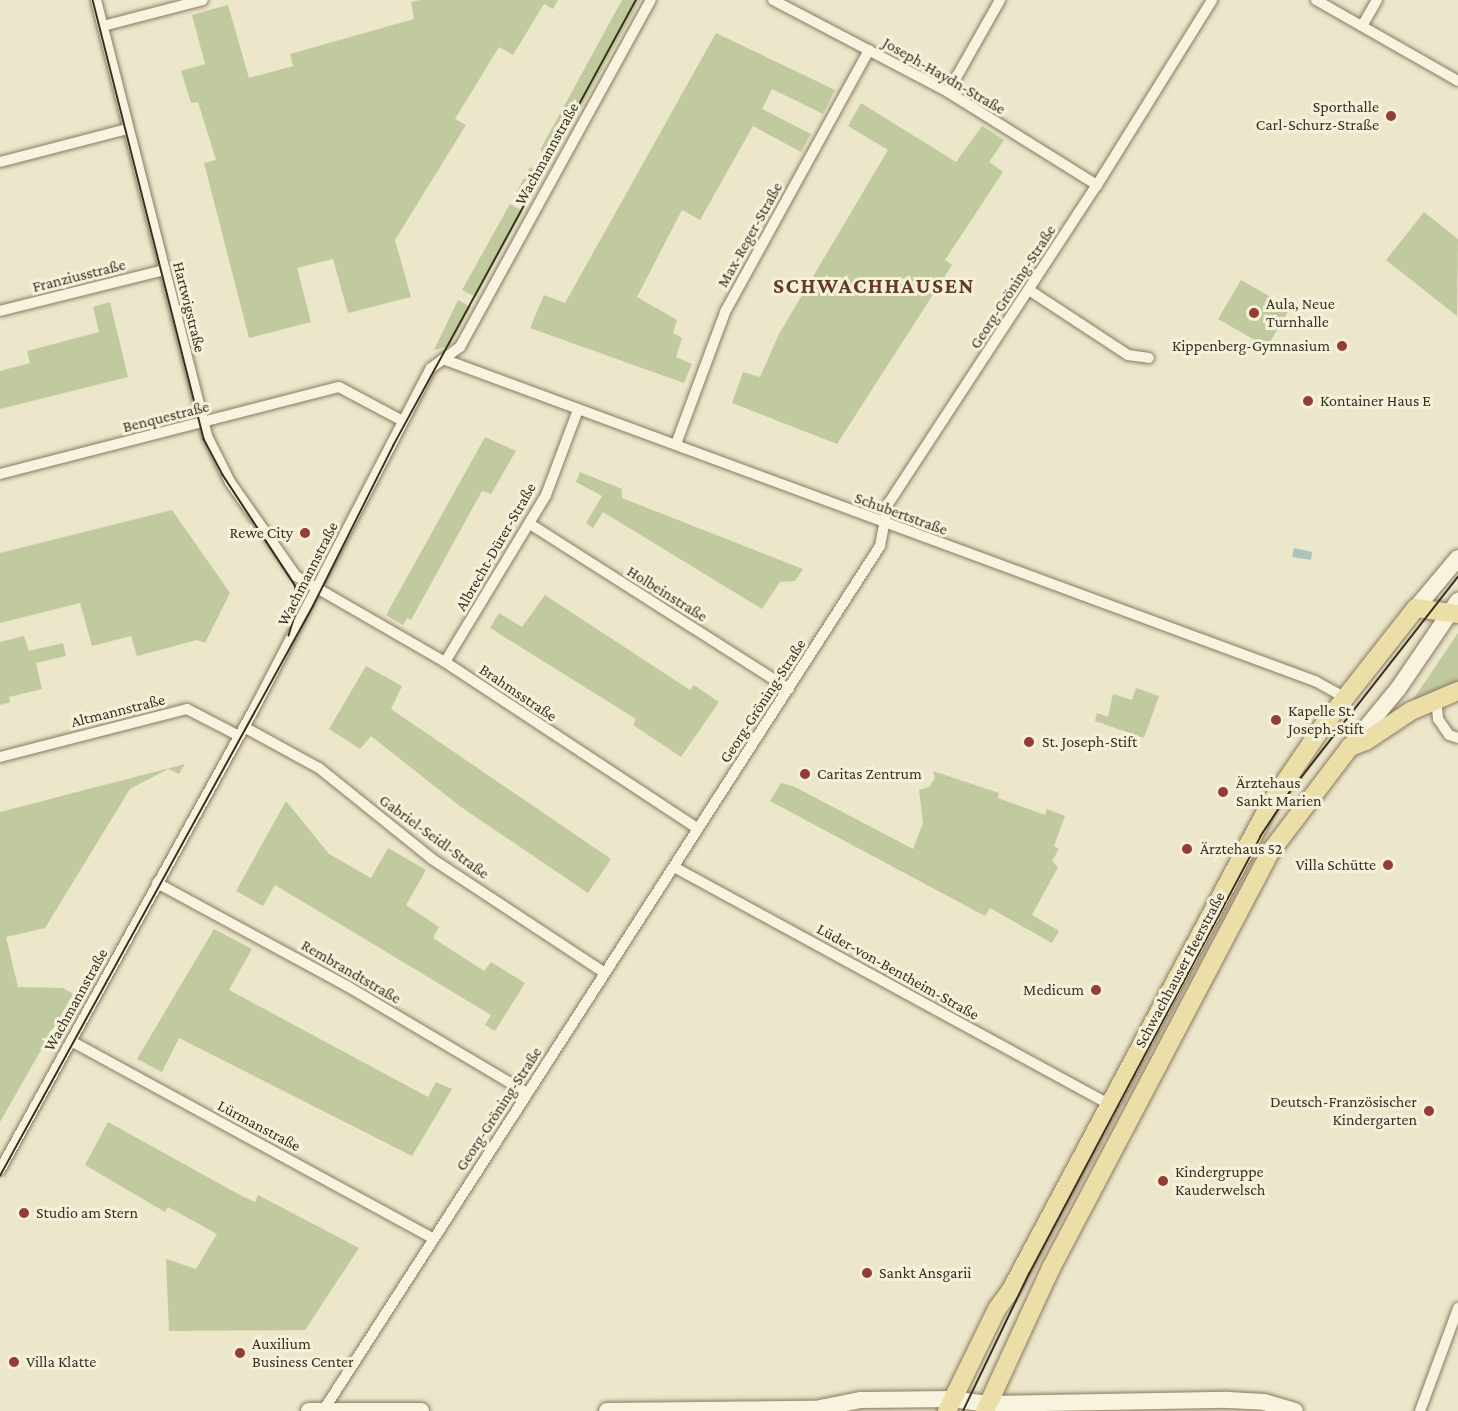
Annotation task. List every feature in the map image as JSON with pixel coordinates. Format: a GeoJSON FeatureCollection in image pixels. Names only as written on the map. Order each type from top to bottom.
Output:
{"type":"FeatureCollection","features":[{"type":"Feature","properties":{"kind":"main road","name":"Schwachhauser Heerstraße"},"geometry":{"type":"LineString","coordinates":[[954,1407],[1108,1104],[1270,804],[1346,698],[1458,558]]}},
{"type":"Feature","properties":{"kind":"main road"},"geometry":{"type":"LineString","coordinates":[[1416,608],[1456,609]]}},
{"type":"Feature","properties":{"kind":"main road","name":"Schwachhauser Heerstraße"},"geometry":{"type":"LineString","coordinates":[[987,1407],[1051,1268],[1271,851],[1350,747],[1398,689],[1456,609]]}},
{"type":"Feature","properties":{"kind":"main road"},"geometry":{"type":"LineString","coordinates":[[1350,747],[1366,741],[1411,711],[1458,691]]}},
{"type":"Feature","properties":{"kind":"main road"},"geometry":{"type":"LineString","coordinates":[[607,1411],[819,1410],[861,1401],[987,1407],[1228,1400],[1264,1402],[1295,1411]]}},
{"type":"Feature","properties":{"kind":"main road"},"geometry":{"type":"LineString","coordinates":[[309,1411],[421,1411]]}},
{"type":"Feature","properties":{"kind":"street","name":"Hartwigstraße"},"geometry":{"type":"LineString","coordinates":[[96,0],[203,423],[230,482],[296,576],[317,590]]}},
{"type":"Feature","properties":{"kind":"street"},"geometry":{"type":"LineString","coordinates":[[103,26],[204,0]]}},
{"type":"Feature","properties":{"kind":"street","name":"Wachmannstraße"},"geometry":{"type":"LineString","coordinates":[[0,1170],[317,590],[431,368],[460,347],[651,0]]}},
{"type":"Feature","properties":{"kind":"street","name":"Joseph-Haydn-Straße"},"geometry":{"type":"LineString","coordinates":[[773,0],[786,3],[948,92],[1097,185]]}},
{"type":"Feature","properties":{"kind":"street"},"geometry":{"type":"LineString","coordinates":[[948,92],[1000,0]]}},
{"type":"Feature","properties":{"kind":"street","name":"Georg-Gröning-Straße"},"geometry":{"type":"LineString","coordinates":[[323,1411],[880,546],[888,504],[1097,185],[1212,0]]}},
{"type":"Feature","properties":{"kind":"street"},"geometry":{"type":"LineString","coordinates":[[1316,0],[1458,81]]}},
{"type":"Feature","properties":{"kind":"street"},"geometry":{"type":"LineString","coordinates":[[1362,26],[1377,0]]}},
{"type":"Feature","properties":{"kind":"street","name":"Max-Reger-Straße"},"geometry":{"type":"LineString","coordinates":[[676,444],[725,312],[869,50]]}},
{"type":"Feature","properties":{"kind":"street"},"geometry":{"type":"LineString","coordinates":[[0,162],[129,129]]}},
{"type":"Feature","properties":{"kind":"street","name":"Franziusstraße"},"geometry":{"type":"LineString","coordinates":[[0,311],[165,270]]}},
{"type":"Feature","properties":{"kind":"street"},"geometry":{"type":"LineString","coordinates":[[1029,290],[1128,355],[1149,358]]}},
{"type":"Feature","properties":{"kind":"street","name":"Schubertstraße"},"geometry":{"type":"LineString","coordinates":[[444,359],[885,524],[1315,681],[1346,698]]}},
{"type":"Feature","properties":{"kind":"street","name":"Benquestraße"},"geometry":{"type":"LineString","coordinates":[[0,474],[339,387],[403,421]]}},
{"type":"Feature","properties":{"kind":"street","name":"Albrecht-Dürer-Straße"},"geometry":{"type":"LineString","coordinates":[[445,662],[546,495],[578,410]]}},
{"type":"Feature","properties":{"kind":"street","name":"Holbeinstraße"},"geometry":{"type":"LineString","coordinates":[[530,524],[789,689]]}},
{"type":"Feature","properties":{"kind":"street","name":"Brahmsstraße"},"geometry":{"type":"LineString","coordinates":[[317,590],[445,662],[698,829]]}},
{"type":"Feature","properties":{"kind":"street"},"geometry":{"type":"LineString","coordinates":[[1436,699],[1438,719],[1449,735],[1458,738]]}},
{"type":"Feature","properties":{"kind":"street","name":"Altmannstraße"},"geometry":{"type":"LineString","coordinates":[[0,756],[187,709],[241,731]]}},
{"type":"Feature","properties":{"kind":"street","name":"Gabriel-Seidl-Straße"},"geometry":{"type":"LineString","coordinates":[[241,731],[319,768],[432,859],[605,973]]}},
{"type":"Feature","properties":{"kind":"street","name":"Lüder-von-Bentheim-Straße"},"geometry":{"type":"LineString","coordinates":[[674,867],[1108,1104]]}},
{"type":"Feature","properties":{"kind":"street","name":"Rembrandtstraße"},"geometry":{"type":"LineString","coordinates":[[157,883],[347,986],[527,1093]]}},
{"type":"Feature","properties":{"kind":"street","name":"Lürmanstraße"},"geometry":{"type":"LineString","coordinates":[[71,1041],[433,1238]]}},
{"type":"Feature","properties":{"kind":"street"},"geometry":{"type":"LineString","coordinates":[[1420,1411],[1458,1308]]}},
{"type":"Feature","properties":{"kind":"green space"},"geometry":{"type":"Polygon","coordinates":[[[420,0],[558,0],[553,9],[544,4],[513,55],[499,47],[455,119],[466,125],[395,240],[411,297],[348,313],[333,259],[297,268],[311,322],[249,338],[204,163],[216,160],[198,102],[191,103],[181,71],[205,64],[192,15],[228,5],[249,78],[293,66],[290,54],[414,19],[411,2],[420,0]]]}},
{"type":"Feature","properties":{"kind":"green space"},"geometry":{"type":"Polygon","coordinates":[[[622,0],[640,0],[553,158],[540,150],[622,0]]]}},
{"type":"Feature","properties":{"kind":"green space"},"geometry":{"type":"Polygon","coordinates":[[[716,33],[835,90],[823,114],[772,89],[762,109],[811,134],[801,152],[753,126],[700,220],[682,210],[637,297],[677,320],[673,333],[682,338],[676,357],[692,364],[684,383],[530,328],[544,295],[565,303],[716,33]]]}},
{"type":"Feature","properties":{"kind":"green space"},"geometry":{"type":"Polygon","coordinates":[[[861,103],[956,162],[982,126],[1004,140],[989,162],[1003,172],[945,260],[952,265],[837,444],[732,403],[743,372],[760,377],[779,334],[888,150],[848,126],[861,103]]]}},
{"type":"Feature","properties":{"kind":"green space"},"geometry":{"type":"Polygon","coordinates":[[[530,167],[544,175],[527,204],[514,197],[530,167]]]}},
{"type":"Feature","properties":{"kind":"green space"},"geometry":{"type":"Polygon","coordinates":[[[510,204],[523,211],[476,297],[462,290],[510,204]]]}},
{"type":"Feature","properties":{"kind":"green space"},"geometry":{"type":"Polygon","coordinates":[[[1424,212],[1458,239],[1457,316],[1386,260],[1424,212]]]}},
{"type":"Feature","properties":{"kind":"green space","name":"Aula, Neue Turnhalle"},"geometry":{"type":"Polygon","coordinates":[[[1241,280],[1290,308],[1267,347],[1218,319],[1241,280]]]}},
{"type":"Feature","properties":{"kind":"green space"},"geometry":{"type":"Polygon","coordinates":[[[458,300],[471,307],[450,346],[434,350],[458,300]]]}},
{"type":"Feature","properties":{"kind":"green space"},"geometry":{"type":"Polygon","coordinates":[[[110,302],[128,377],[0,409],[0,371],[30,363],[27,351],[99,332],[93,307],[110,302]]]}},
{"type":"Feature","properties":{"kind":"green space"},"geometry":{"type":"Polygon","coordinates":[[[485,437],[516,451],[491,494],[482,491],[411,620],[407,618],[403,625],[386,615],[485,437]]]}},
{"type":"Feature","properties":{"kind":"green space"},"geometry":{"type":"Polygon","coordinates":[[[580,472],[622,489],[622,498],[803,569],[795,581],[780,582],[762,609],[603,512],[593,528],[586,523],[602,496],[576,482],[580,472]]]}},
{"type":"Feature","properties":{"kind":"green space"},"geometry":{"type":"Polygon","coordinates":[[[172,510],[230,593],[205,643],[197,640],[137,656],[131,636],[92,646],[80,603],[0,623],[0,553],[172,510]]]}},
{"type":"Feature","properties":{"kind":"green space"},"geometry":{"type":"Polygon","coordinates":[[[545,595],[690,690],[694,685],[719,702],[681,757],[633,725],[636,719],[490,628],[499,613],[522,627],[545,595]]]}},
{"type":"Feature","properties":{"kind":"green space"},"geometry":{"type":"Polygon","coordinates":[[[1458,633],[1458,684],[1410,704],[1458,633]]]}},
{"type":"Feature","properties":{"kind":"green space"},"geometry":{"type":"Polygon","coordinates":[[[24,636],[29,651],[63,643],[66,656],[36,663],[42,689],[9,697],[10,702],[0,705],[0,642],[24,636]]]}},
{"type":"Feature","properties":{"kind":"green space"},"geometry":{"type":"Polygon","coordinates":[[[366,666],[402,686],[391,709],[611,859],[588,893],[461,807],[371,736],[360,749],[329,729],[366,666]]]}},
{"type":"Feature","properties":{"kind":"green space"},"geometry":{"type":"Polygon","coordinates":[[[1136,688],[1159,696],[1144,738],[1095,721],[1097,713],[1108,717],[1113,694],[1132,700],[1136,688]]]}},
{"type":"Feature","properties":{"kind":"green space"},"geometry":{"type":"Polygon","coordinates":[[[185,764],[179,774],[168,769],[130,789],[45,928],[6,937],[18,987],[63,988],[73,994],[0,1122],[0,812],[185,764]]]}},
{"type":"Feature","properties":{"kind":"green space"},"geometry":{"type":"Polygon","coordinates":[[[933,771],[999,793],[998,798],[1045,815],[1047,809],[1065,816],[1054,846],[1059,849],[1052,861],[1058,867],[1032,915],[1059,931],[1052,943],[990,908],[985,916],[770,801],[781,783],[793,786],[913,849],[923,823],[919,790],[929,787],[935,778],[933,771]]]}},
{"type":"Feature","properties":{"kind":"green space"},"geometry":{"type":"Polygon","coordinates":[[[286,801],[329,854],[371,878],[388,848],[426,870],[406,905],[439,927],[433,938],[484,971],[491,962],[525,983],[495,1031],[485,1025],[491,1015],[275,885],[263,906],[236,891],[286,801]]]}},
{"type":"Feature","properties":{"kind":"green space"},"geometry":{"type":"Polygon","coordinates":[[[214,929],[252,949],[229,990],[428,1097],[436,1082],[452,1089],[412,1156],[179,1038],[162,1072],[137,1059],[214,929]]]}},
{"type":"Feature","properties":{"kind":"green space"},"geometry":{"type":"Polygon","coordinates":[[[108,1122],[240,1195],[255,1202],[258,1195],[359,1248],[305,1330],[169,1331],[166,1259],[196,1269],[217,1234],[168,1207],[165,1212],[85,1165],[108,1122]]]}},
{"type":"Feature","properties":{"kind":"water"},"geometry":{"type":"Polygon","coordinates":[[[1294,548],[1312,552],[1311,560],[1292,557],[1294,548]]]}},
{"type":"Feature","properties":{"kind":"tram line"},"geometry":{"type":"LineString","coordinates":[[93,0],[204,439],[223,475],[295,585],[299,603],[289,636]]}},
{"type":"Feature","properties":{"kind":"tram line"},"geometry":{"type":"LineString","coordinates":[[0,1176],[313,606],[393,446],[636,0]]}},
{"type":"Feature","properties":{"kind":"tram line"},"geometry":{"type":"LineString","coordinates":[[963,1411],[1029,1274],[1260,837],[1289,793],[1458,577]]}},
{"type":"Feature","properties":{"kind":"place","name":"Sporthalle Carl-Schurz-Straße"},"geometry":{"type":"Point","coordinates":[1391,116]}},
{"type":"Feature","properties":{"kind":"place","name":"Aula, Neue Turnhalle"},"geometry":{"type":"Point","coordinates":[1254,313]}},
{"type":"Feature","properties":{"kind":"place","name":"Kippenberg-Gymnasium"},"geometry":{"type":"Point","coordinates":[1342,346]}},
{"type":"Feature","properties":{"kind":"place","name":"Kontainer Haus E"},"geometry":{"type":"Point","coordinates":[1308,401]}},
{"type":"Feature","properties":{"kind":"place","name":"Rewe City"},"geometry":{"type":"Point","coordinates":[305,533]}},
{"type":"Feature","properties":{"kind":"place","name":"Kapelle St. Joseph-Stift"},"geometry":{"type":"Point","coordinates":[1276,720]}},
{"type":"Feature","properties":{"kind":"place","name":"St. Joseph-Stift"},"geometry":{"type":"Point","coordinates":[1029,742]}},
{"type":"Feature","properties":{"kind":"place","name":"Caritas Zentrum"},"geometry":{"type":"Point","coordinates":[805,774]}},
{"type":"Feature","properties":{"kind":"place","name":"Ärztehaus Sankt Marien"},"geometry":{"type":"Point","coordinates":[1223,792]}},
{"type":"Feature","properties":{"kind":"place","name":"Ärztehaus 52"},"geometry":{"type":"Point","coordinates":[1187,849]}},
{"type":"Feature","properties":{"kind":"place","name":"Villa Schütte"},"geometry":{"type":"Point","coordinates":[1388,865]}},
{"type":"Feature","properties":{"kind":"place","name":"Medicum"},"geometry":{"type":"Point","coordinates":[1096,990]}},
{"type":"Feature","properties":{"kind":"place","name":"Deutsch-Französischer Kindergarten"},"geometry":{"type":"Point","coordinates":[1429,1111]}},
{"type":"Feature","properties":{"kind":"place","name":"Kindergruppe Kauderwelsch"},"geometry":{"type":"Point","coordinates":[1163,1181]}},
{"type":"Feature","properties":{"kind":"place","name":"Studio am Stern"},"geometry":{"type":"Point","coordinates":[24,1213]}},
{"type":"Feature","properties":{"kind":"place","name":"Sankt Ansgarii"},"geometry":{"type":"Point","coordinates":[867,1273]}},
{"type":"Feature","properties":{"kind":"place","name":"Auxilium Business Center"},"geometry":{"type":"Point","coordinates":[240,1353]}},
{"type":"Feature","properties":{"kind":"place","name":"Villa Klatte"},"geometry":{"type":"Point","coordinates":[14,1362]}},
{"type":"Feature","properties":{"kind":"district","name":"SCHWACHHAUSEN"},"geometry":{"type":"Point","coordinates":[874,286]}}]}
